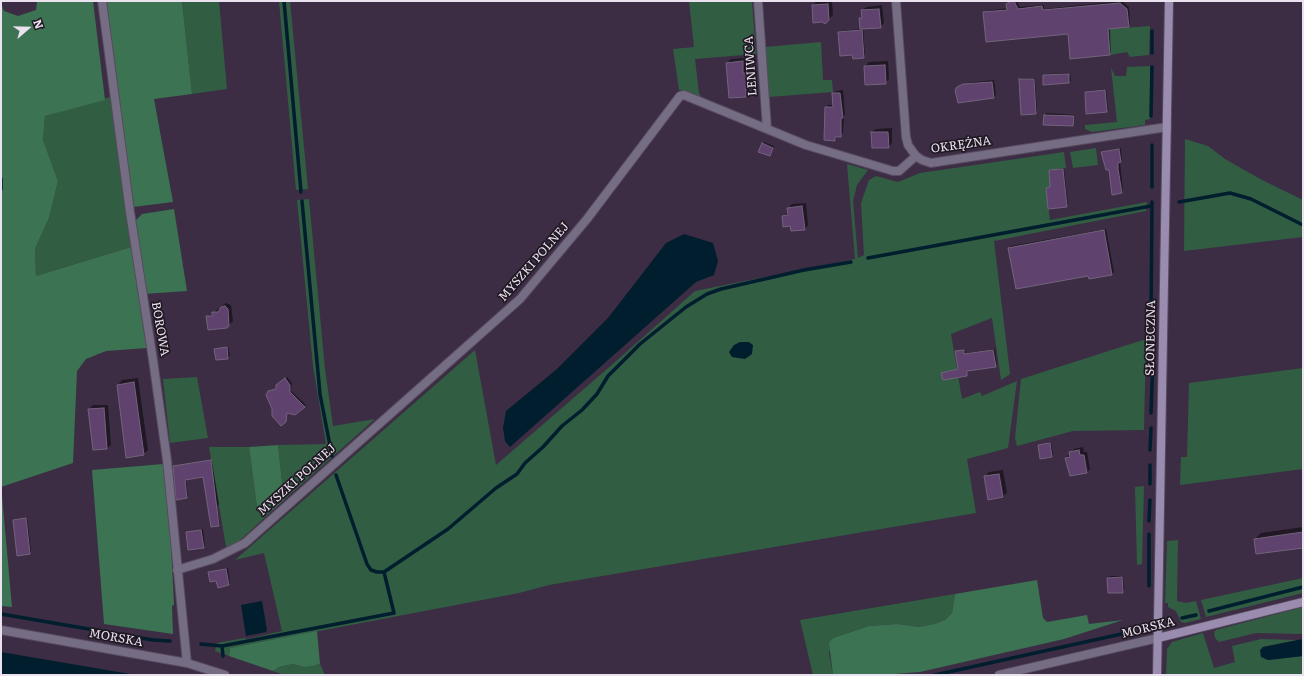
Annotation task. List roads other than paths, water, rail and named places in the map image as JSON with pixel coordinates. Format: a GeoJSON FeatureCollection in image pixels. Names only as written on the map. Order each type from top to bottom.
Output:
{"type":"FeatureCollection","features":[{"type":"Feature","properties":{"kind":"main road","name":"SŁONECZNA"},"geometry":{"type":"LineString","coordinates":[[1157,675],[1169,1]]}},
{"type":"Feature","properties":{"kind":"main road","name":"MORSKA"},"geometry":{"type":"LineString","coordinates":[[1158,638],[1303,602]]}},
{"type":"Feature","properties":{"kind":"street","name":"BOROWA"},"geometry":{"type":"LineString","coordinates":[[102,1],[130,212],[153,355],[166,455],[187,663]]}},
{"type":"Feature","properties":{"kind":"street","name":"LENIWCA"},"geometry":{"type":"LineString","coordinates":[[758,1],[767,128]]}},
{"type":"Feature","properties":{"kind":"street","name":"OKRĘŻNA"},"geometry":{"type":"LineString","coordinates":[[896,1],[906,137],[908,145],[916,156],[922,160],[931,163],[1167,127]]}},
{"type":"Feature","properties":{"kind":"street","name":"MYSZKI POLNEJ"},"geometry":{"type":"LineString","coordinates":[[177,570],[213,559],[245,543],[520,299],[587,218],[677,98],[684,95],[806,145],[893,171],[899,171],[916,156]]}},
{"type":"Feature","properties":{"kind":"street","name":"MORSKA"},"geometry":{"type":"LineString","coordinates":[[1,630],[187,663],[225,675]]}},
{"type":"Feature","properties":{"kind":"street","name":"MORSKA"},"geometry":{"type":"LineString","coordinates":[[999,675],[1158,638]]}},
{"type":"Feature","properties":{"kind":"water"},"geometry":{"type":"Polygon","coordinates":[[[684,234],[713,243],[718,261],[714,275],[696,282],[510,447],[505,441],[503,428],[506,411],[557,369],[608,318],[666,243],[684,234]]]}},
{"type":"Feature","properties":{"kind":"water"},"geometry":{"type":"Polygon","coordinates":[[[740,342],[749,342],[753,345],[752,354],[745,359],[732,357],[729,352],[734,345],[740,342]]]}},
{"type":"Feature","properties":{"kind":"water"},"geometry":{"type":"Polygon","coordinates":[[[262,601],[267,630],[266,632],[246,636],[241,605],[262,601]]]}},
{"type":"Feature","properties":{"kind":"water"},"geometry":{"type":"Polygon","coordinates":[[[1303,639],[1303,656],[1268,660],[1261,657],[1260,650],[1263,647],[1303,639]]]}},
{"type":"Feature","properties":{"kind":"water"},"geometry":{"type":"Polygon","coordinates":[[[1,652],[136,675],[1,675],[1,652]]]}},
{"type":"Feature","properties":{"kind":"waterway"},"geometry":{"type":"LineString","coordinates":[[284,1],[301,192]]}},
{"type":"Feature","properties":{"kind":"waterway"},"geometry":{"type":"LineString","coordinates":[[1152,31],[1152,53]]}},
{"type":"Feature","properties":{"kind":"waterway"},"geometry":{"type":"LineString","coordinates":[[1151,116],[1152,67]]}},
{"type":"Feature","properties":{"kind":"waterway"},"geometry":{"type":"LineString","coordinates":[[1152,145],[1152,187]]}},
{"type":"Feature","properties":{"kind":"waterway"},"geometry":{"type":"LineString","coordinates":[[1,179],[1,189]]}},
{"type":"Feature","properties":{"kind":"waterway"},"geometry":{"type":"LineString","coordinates":[[1179,202],[1230,193],[1251,199],[1303,225]]}},
{"type":"Feature","properties":{"kind":"waterway"},"geometry":{"type":"LineString","coordinates":[[302,201],[320,394],[332,456]]}},
{"type":"Feature","properties":{"kind":"waterway"},"geometry":{"type":"LineString","coordinates":[[1151,318],[1152,202]]}},
{"type":"Feature","properties":{"kind":"waterway"},"geometry":{"type":"LineString","coordinates":[[868,258],[1151,206]]}},
{"type":"Feature","properties":{"kind":"waterway"},"geometry":{"type":"LineString","coordinates":[[336,475],[367,564],[371,570],[384,572],[448,529],[496,488],[517,474],[525,463],[543,447],[562,426],[582,410],[597,394],[608,376],[640,344],[686,307],[707,294],[721,289],[804,270],[851,262]]}},
{"type":"Feature","properties":{"kind":"waterway"},"geometry":{"type":"LineString","coordinates":[[1151,413],[1153,357]]}},
{"type":"Feature","properties":{"kind":"waterway"},"geometry":{"type":"LineString","coordinates":[[1150,450],[1151,428]]}},
{"type":"Feature","properties":{"kind":"waterway"},"geometry":{"type":"LineString","coordinates":[[1150,465],[1150,484]]}},
{"type":"Feature","properties":{"kind":"waterway"},"geometry":{"type":"LineString","coordinates":[[1149,521],[1150,500]]}},
{"type":"Feature","properties":{"kind":"waterway"},"geometry":{"type":"LineString","coordinates":[[1149,534],[1149,586]]}},
{"type":"Feature","properties":{"kind":"waterway"},"geometry":{"type":"LineString","coordinates":[[223,656],[222,646],[394,613],[384,572]]}},
{"type":"Feature","properties":{"kind":"waterway"},"geometry":{"type":"LineString","coordinates":[[1209,611],[1303,587]]}},
{"type":"Feature","properties":{"kind":"waterway"},"geometry":{"type":"LineString","coordinates":[[1,614],[153,640],[170,641]]}},
{"type":"Feature","properties":{"kind":"waterway"},"geometry":{"type":"LineString","coordinates":[[1182,618],[1196,615]]}},
{"type":"Feature","properties":{"kind":"waterway"},"geometry":{"type":"LineString","coordinates":[[935,675],[1126,633]]}},
{"type":"Feature","properties":{"kind":"waterway"},"geometry":{"type":"LineString","coordinates":[[201,644],[222,646]]}}]}
